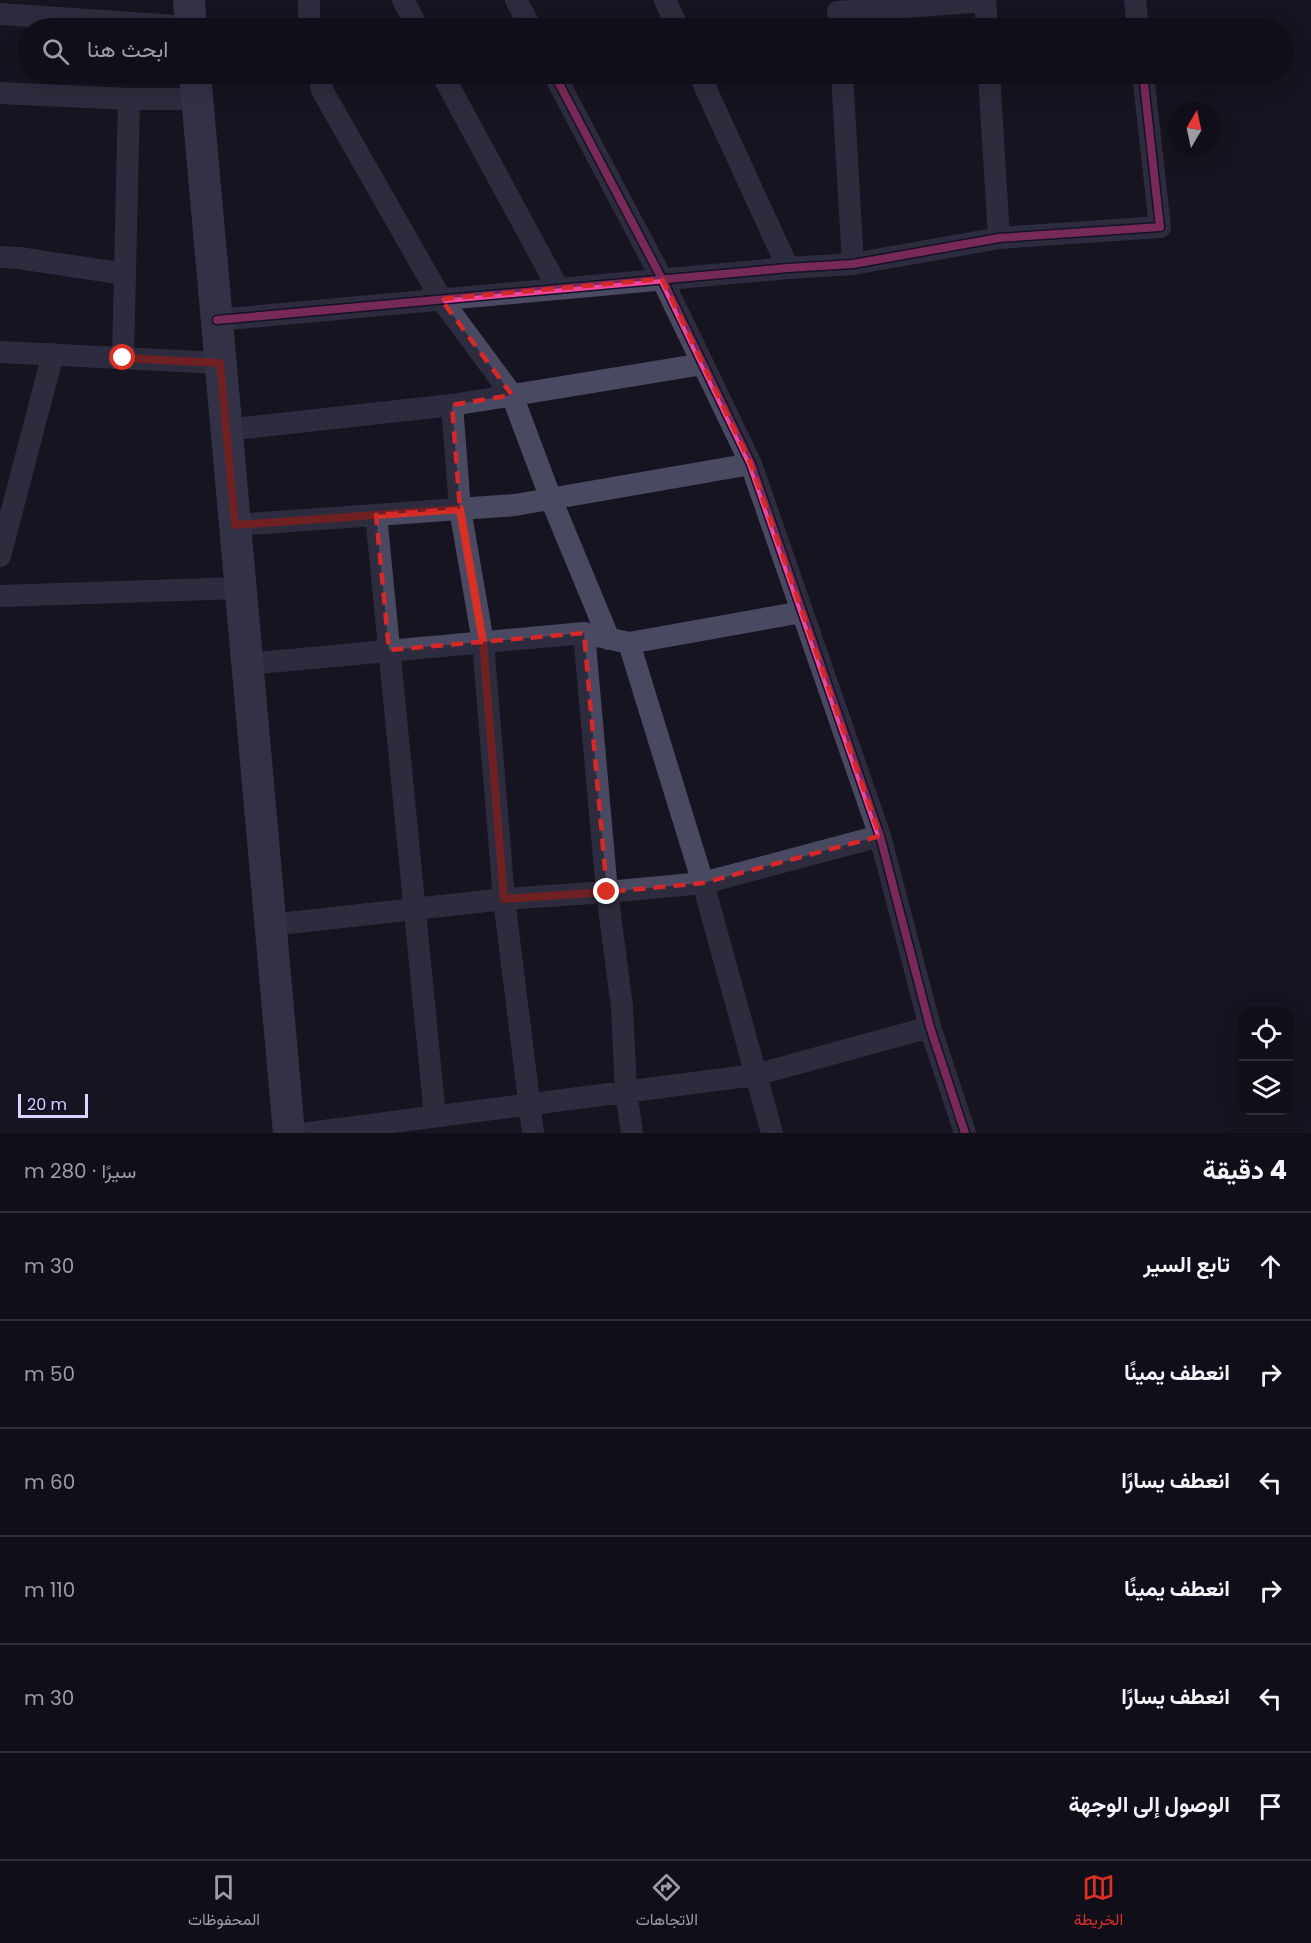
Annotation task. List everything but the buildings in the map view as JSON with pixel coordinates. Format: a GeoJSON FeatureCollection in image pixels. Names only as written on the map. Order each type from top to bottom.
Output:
{"type":"FeatureCollection","features":[{"type":"Feature","properties":{"kind":"main road"},"geometry":{"type":"LineString","coordinates":[[196,86],[289,1133]]}},
{"type":"Feature","properties":{"kind":"street"},"geometry":{"type":"LineString","coordinates":[[309,0],[309,18]]}},
{"type":"Feature","properties":{"kind":"street"},"geometry":{"type":"LineString","coordinates":[[403,0],[413,18]]}},
{"type":"Feature","properties":{"kind":"street"},"geometry":{"type":"LineString","coordinates":[[516,0],[526,18]]}},
{"type":"Feature","properties":{"kind":"street"},"geometry":{"type":"LineString","coordinates":[[665,0],[673,18]]}},
{"type":"Feature","properties":{"kind":"street"},"geometry":{"type":"LineString","coordinates":[[1135,0],[1137,18]]}},
{"type":"Feature","properties":{"kind":"street"},"geometry":{"type":"LineString","coordinates":[[839,14],[985,1],[986,18]]}},
{"type":"Feature","properties":{"kind":"street"},"geometry":{"type":"LineString","coordinates":[[0,14],[152,18]]}},
{"type":"Feature","properties":{"kind":"street"},"geometry":{"type":"LineString","coordinates":[[321,84],[322,90],[441,299],[512,395],[551,499],[619,641],[704,883],[772,1133]]}},
{"type":"Feature","properties":{"kind":"street"},"geometry":{"type":"LineString","coordinates":[[447,84],[558,288]]}},
{"type":"Feature","properties":{"kind":"street"},"geometry":{"type":"LineString","coordinates":[[559,84],[662,279],[751,464],[880,836],[930,1027],[965,1133]]}},
{"type":"Feature","properties":{"kind":"street"},"geometry":{"type":"LineString","coordinates":[[704,84],[788,268]]}},
{"type":"Feature","properties":{"kind":"street"},"geometry":{"type":"LineString","coordinates":[[843,84],[853,264]]}},
{"type":"Feature","properties":{"kind":"street"},"geometry":{"type":"LineString","coordinates":[[991,84],[999,237]]}},
{"type":"Feature","properties":{"kind":"street"},"geometry":{"type":"LineString","coordinates":[[217,320],[558,288],[853,264],[999,237],[1160,227],[1144,84]]}},
{"type":"Feature","properties":{"kind":"street"},"geometry":{"type":"LineString","coordinates":[[0,93],[129,99],[196,86]]}},
{"type":"Feature","properties":{"kind":"street"},"geometry":{"type":"LineString","coordinates":[[123,358],[129,99]]}},
{"type":"Feature","properties":{"kind":"street"},"geometry":{"type":"LineString","coordinates":[[0,257],[125,274]]}},
{"type":"Feature","properties":{"kind":"street"},"geometry":{"type":"LineString","coordinates":[[0,352],[220,363]]}},
{"type":"Feature","properties":{"kind":"street"},"geometry":{"type":"LineString","coordinates":[[0,556],[53,354]]}},
{"type":"Feature","properties":{"kind":"street"},"geometry":{"type":"LineString","coordinates":[[226,430],[452,405],[703,364]]}},
{"type":"Feature","properties":{"kind":"street"},"geometry":{"type":"LineString","coordinates":[[452,405],[460,509],[483,642],[504,899],[533,1133]]}},
{"type":"Feature","properties":{"kind":"street"},"geometry":{"type":"LineString","coordinates":[[235,525],[514,505],[751,464]]}},
{"type":"Feature","properties":{"kind":"street"},"geometry":{"type":"LineString","coordinates":[[376,514],[435,1116]]}},
{"type":"Feature","properties":{"kind":"street"},"geometry":{"type":"LineString","coordinates":[[0,596],[240,588]]}},
{"type":"Feature","properties":{"kind":"street"},"geometry":{"type":"LineString","coordinates":[[247,664],[584,633],[619,641],[802,612]]}},
{"type":"Feature","properties":{"kind":"street"},"geometry":{"type":"LineString","coordinates":[[584,633],[607,892],[622,1007],[626,1092],[632,1133]]}},
{"type":"Feature","properties":{"kind":"street"},"geometry":{"type":"LineString","coordinates":[[270,925],[504,899],[704,883],[880,836]]}},
{"type":"Feature","properties":{"kind":"street"},"geometry":{"type":"LineString","coordinates":[[308,1133],[755,1075],[930,1027]]}},
{"type":"Feature","properties":{"kind":"highlighted area"},"geometry":{"type":"Polygon","coordinates":[[[662,279],[751,464],[880,836],[703,883],[607,892],[584,633],[389,650],[376,515],[460,509],[452,405],[512,395],[441,299],[662,279]]]}},
{"type":"Feature","properties":{"kind":"cycle path"},"geometry":{"type":"LineString","coordinates":[[559,84],[662,279],[751,464],[880,836],[930,1027],[965,1133]]}},
{"type":"Feature","properties":{"kind":"cycle path"},"geometry":{"type":"LineString","coordinates":[[217,320],[853,264],[999,238],[1160,227],[1144,84]]}},
{"type":"Feature","properties":{"kind":"route"},"geometry":{"type":"LineString","coordinates":[[123,358],[220,363],[235,525],[460,509],[483,642],[504,899],[607,892]]}}]}
